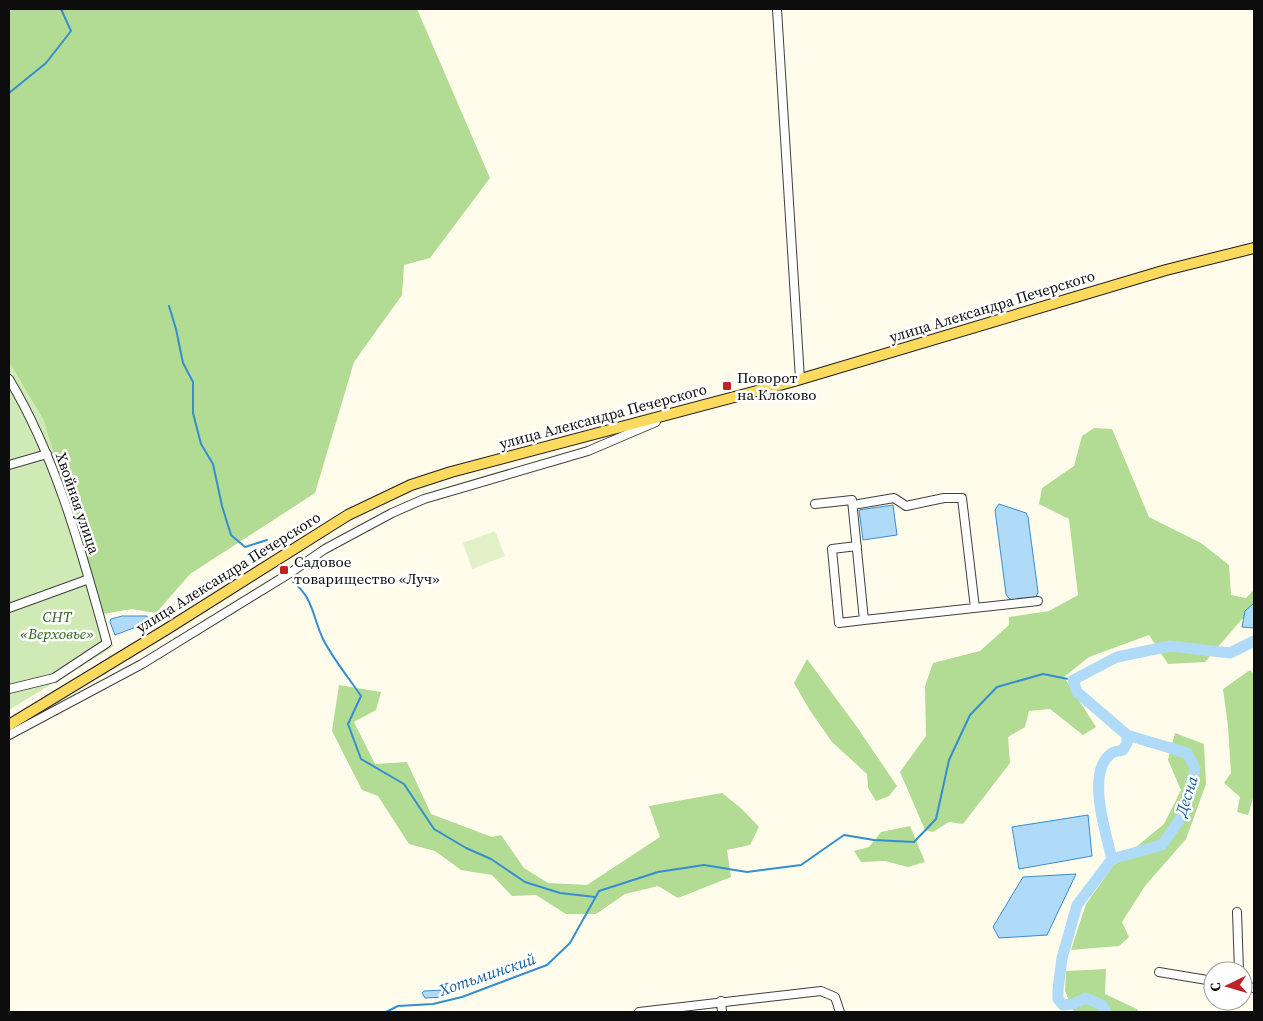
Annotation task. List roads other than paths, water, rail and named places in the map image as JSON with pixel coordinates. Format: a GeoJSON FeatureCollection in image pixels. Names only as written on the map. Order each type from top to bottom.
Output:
{"type":"FeatureCollection","features":[{"type":"Feature","properties":{"kind":"main road","name":"улица Александра Печерского"},"geometry":{"type":"LineString","coordinates":[[9,725],[167,629],[315,534],[380,498],[411,484],[800,379],[1166,270],[1254,248]]}},
{"type":"Feature","properties":{"kind":"street"},"geometry":{"type":"LineString","coordinates":[[777,9],[800,379]]}},
{"type":"Feature","properties":{"kind":"street","name":"Хвойная улица"},"geometry":{"type":"LineString","coordinates":[[9,379],[12,392],[47,454],[89,579],[106,643],[54,678],[9,689]]}},
{"type":"Feature","properties":{"kind":"street"},"geometry":{"type":"LineString","coordinates":[[9,734],[142,664],[332,545],[392,513],[424,499],[588,451],[679,412]]}},
{"type":"Feature","properties":{"kind":"street"},"geometry":{"type":"LineString","coordinates":[[9,465],[47,454]]}},
{"type":"Feature","properties":{"kind":"street"},"geometry":{"type":"LineString","coordinates":[[853,505],[894,498],[906,506],[944,498],[962,498],[975,608]]}},
{"type":"Feature","properties":{"kind":"street"},"geometry":{"type":"LineString","coordinates":[[815,504],[852,500],[864,620]]}},
{"type":"Feature","properties":{"kind":"street"},"geometry":{"type":"LineString","coordinates":[[857,546],[832,549],[839,623],[1038,601]]}},
{"type":"Feature","properties":{"kind":"street"},"geometry":{"type":"LineString","coordinates":[[9,608],[89,579]]}},
{"type":"Feature","properties":{"kind":"street"},"geometry":{"type":"LineString","coordinates":[[1237,912],[1239,961]]}},
{"type":"Feature","properties":{"kind":"street"},"geometry":{"type":"LineString","coordinates":[[1159,972],[1203,979]]}},
{"type":"Feature","properties":{"kind":"street"},"geometry":{"type":"LineString","coordinates":[[639,1012],[720,1001],[822,992],[835,997],[840,1012]]}},
{"type":"Feature","properties":{"kind":"street"},"geometry":{"type":"LineString","coordinates":[[720,1001],[722,1012]]}},
{"type":"Feature","properties":{"kind":"water"},"geometry":{"type":"Polygon","coordinates":[[[999,504],[1026,513],[1028,517],[1038,592],[1036,597],[1028,601],[1015,601],[1008,598],[1006,594],[995,510],[999,504]]]}},
{"type":"Feature","properties":{"kind":"water"},"geometry":{"type":"Polygon","coordinates":[[[893,505],[897,535],[863,540],[859,510],[893,505]]]}},
{"type":"Feature","properties":{"kind":"water"},"geometry":{"type":"Polygon","coordinates":[[[1254,603],[1254,628],[1242,627],[1245,611],[1254,603]]]}},
{"type":"Feature","properties":{"kind":"water"},"geometry":{"type":"Polygon","coordinates":[[[122,616],[147,616],[149,622],[115,635],[110,622],[111,619],[122,616]]]}},
{"type":"Feature","properties":{"kind":"water"},"geometry":{"type":"Polygon","coordinates":[[[1088,815],[1092,856],[1019,869],[1012,827],[1088,815]]]}},
{"type":"Feature","properties":{"kind":"water"},"geometry":{"type":"Polygon","coordinates":[[[1076,874],[1047,935],[999,938],[993,927],[1023,877],[1076,874]]]}},
{"type":"Feature","properties":{"kind":"water"},"geometry":{"type":"Polygon","coordinates":[[[445,990],[448,993],[444,997],[425,998],[422,993],[424,991],[445,990]]]}},
{"type":"Feature","properties":{"kind":"waterway"},"geometry":{"type":"LineString","coordinates":[[9,93],[46,63],[71,31],[61,9]]}},
{"type":"Feature","properties":{"kind":"waterway"},"geometry":{"type":"LineString","coordinates":[[169,306],[183,363],[193,382],[193,413],[201,444],[213,464],[222,506],[231,535],[245,547],[267,540]]}},
{"type":"Feature","properties":{"kind":"waterway"},"geometry":{"type":"LineString","coordinates":[[293,582],[305,594],[323,639],[361,696],[348,724],[361,759],[404,784],[434,829],[466,848],[491,859],[525,882],[560,893],[595,897]]}},
{"type":"Feature","properties":{"kind":"waterway","name":"Десна"},"geometry":{"type":"LineString","coordinates":[[1106,1012],[1102,1005],[1086,998],[1073,1004],[1063,1005],[1058,999],[1062,958],[1077,905],[1112,859],[1162,845],[1184,813],[1195,768],[1187,753],[1127,735],[1077,692],[1073,680],[1117,657],[1170,646],[1230,653],[1254,641]]}},
{"type":"Feature","properties":{"kind":"waterway","name":"Хотьминский"},"geometry":{"type":"LineString","coordinates":[[386,1012],[398,1006],[433,1004],[462,997],[547,965],[570,943],[599,891],[658,872],[704,865],[747,872],[801,865],[844,835],[874,840],[914,842],[936,819],[949,760],[970,715],[997,687],[1043,674],[1073,680]]}},
{"type":"Feature","properties":{"kind":"waterway"},"geometry":{"type":"LineString","coordinates":[[1112,859],[1102,819],[1099,788],[1100,774],[1104,762],[1112,753],[1123,750],[1127,743],[1127,735]]}},
{"type":"Feature","properties":{"kind":"place","name":"Поворот на Клоково"},"geometry":{"type":"Point","coordinates":[727,386]}},
{"type":"Feature","properties":{"kind":"place","name":"Садовое товарищество «Луч»"},"geometry":{"type":"Point","coordinates":[284,570]}},
{"type":"Feature","properties":{"kind":"park label","name":"СНТ «Верховье»"},"geometry":{"type":"Point","coordinates":[57,624]}}]}
